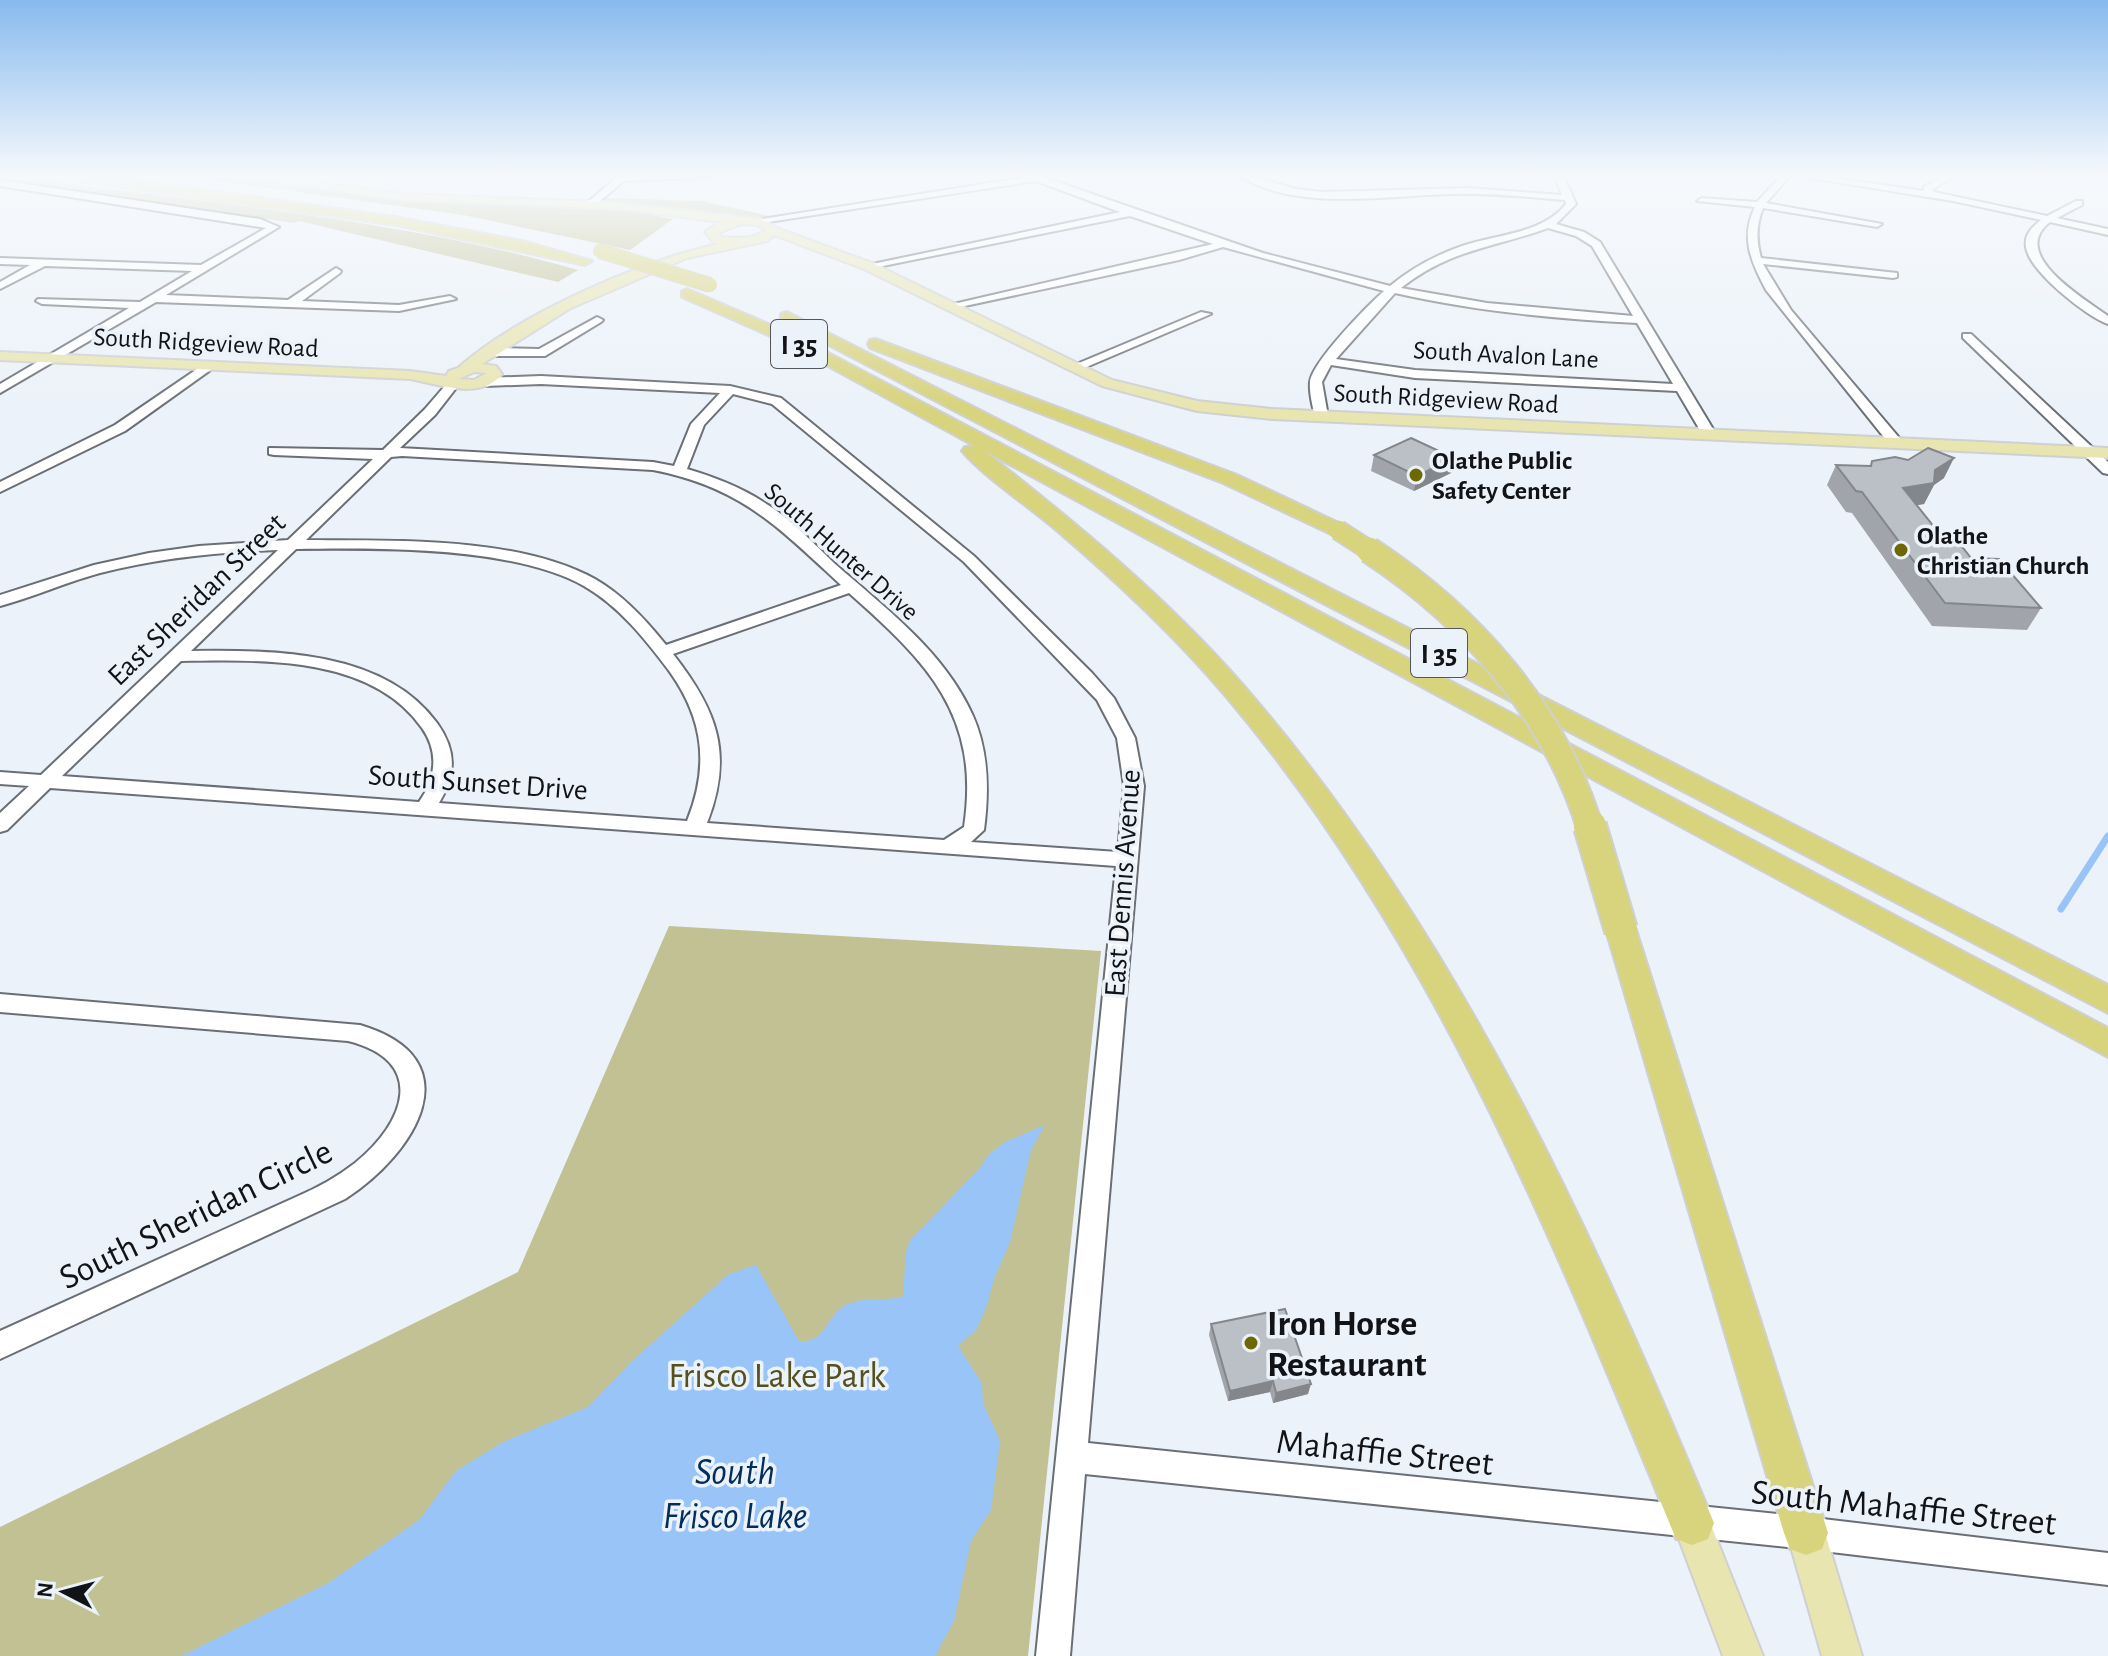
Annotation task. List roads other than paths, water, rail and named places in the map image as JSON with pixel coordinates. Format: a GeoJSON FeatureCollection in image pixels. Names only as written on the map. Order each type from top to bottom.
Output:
{"type":"FeatureCollection","features":[{"type":"Feature","properties":{"kind":"highway","name":"I 35"},"geometry":{"type":"LineString","coordinates":[[559,254],[687,294],[790,339],[2108,1044]]}},
{"type":"Feature","properties":{"kind":"highway"},"geometry":{"type":"LineString","coordinates":[[611,254],[731,293]]}},
{"type":"Feature","properties":{"kind":"highway","name":"I 35"},"geometry":{"type":"LineString","coordinates":[[1806,1533],[1584,808],[1568,769],[1534,708],[1501,664],[1458,618],[1401,572],[1338,530],[1230,479],[870,342],[770,309],[869,357],[2108,1000]]}},
{"type":"Feature","properties":{"kind":"highway"},"geometry":{"type":"LineString","coordinates":[[908,402],[1067,526],[1136,587],[1235,692],[1352,844],[1419,948],[1537,1167],[1616,1337],[1692,1523]]}},
{"type":"Feature","properties":{"kind":"main road","name":"East Sheridan Street"},"geometry":{"type":"LineString","coordinates":[[457,376],[545,316],[686,254]]}},
{"type":"Feature","properties":{"kind":"main road","name":"South Ridgeview Road"},"geometry":{"type":"LineString","coordinates":[[838,254],[951,306],[1073,368],[1132,392],[1197,406],[1321,416],[2108,453]]}},
{"type":"Feature","properties":{"kind":"main road"},"geometry":{"type":"LineString","coordinates":[[486,377],[493,352]]}},
{"type":"Feature","properties":{"kind":"main road","name":"South Ridgeview Road"},"geometry":{"type":"LineString","coordinates":[[0,356],[457,376]]}},
{"type":"Feature","properties":{"kind":"main road"},"geometry":{"type":"LineString","coordinates":[[457,376],[486,377]]}},
{"type":"Feature","properties":{"kind":"main road"},"geometry":{"type":"LineString","coordinates":[[457,376],[486,377]]}},
{"type":"Feature","properties":{"kind":"main road"},"geometry":{"type":"LineString","coordinates":[[1692,1523],[1743,1656]]}},
{"type":"Feature","properties":{"kind":"main road"},"geometry":{"type":"LineString","coordinates":[[1806,1533],[1842,1656]]}},
{"type":"Feature","properties":{"kind":"street"},"geometry":{"type":"LineString","coordinates":[[0,389],[224,254]]}},
{"type":"Feature","properties":{"kind":"street"},"geometry":{"type":"LineString","coordinates":[[868,266],[923,254]]}},
{"type":"Feature","properties":{"kind":"street"},"geometry":{"type":"LineString","coordinates":[[951,306],[1192,254]]}},
{"type":"Feature","properties":{"kind":"street"},"geometry":{"type":"LineString","coordinates":[[1252,254],[1393,289],[1525,314],[1642,320]]}},
{"type":"Feature","properties":{"kind":"street"},"geometry":{"type":"LineString","coordinates":[[1321,416],[1316,382],[1328,361],[1393,289],[1409,276],[1450,254]]}},
{"type":"Feature","properties":{"kind":"street"},"geometry":{"type":"LineString","coordinates":[[1602,254],[1709,434]]}},
{"type":"Feature","properties":{"kind":"street"},"geometry":{"type":"LineString","coordinates":[[1755,254],[1779,302],[1896,443]]}},
{"type":"Feature","properties":{"kind":"street"},"geometry":{"type":"LineString","coordinates":[[2034,254],[2036,261],[2108,321]]}},
{"type":"Feature","properties":{"kind":"street"},"geometry":{"type":"LineString","coordinates":[[0,261],[199,268]]}},
{"type":"Feature","properties":{"kind":"street"},"geometry":{"type":"LineString","coordinates":[[1756,261],[1893,275]]}},
{"type":"Feature","properties":{"kind":"street"},"geometry":{"type":"LineString","coordinates":[[0,286],[44,263]]}},
{"type":"Feature","properties":{"kind":"street"},"geometry":{"type":"LineString","coordinates":[[290,304],[336,271]]}},
{"type":"Feature","properties":{"kind":"street"},"geometry":{"type":"LineString","coordinates":[[42,301],[399,308],[425,306],[450,299]]}},
{"type":"Feature","properties":{"kind":"street"},"geometry":{"type":"LineString","coordinates":[[1073,368],[1205,314]]}},
{"type":"Feature","properties":{"kind":"street"},"geometry":{"type":"LineString","coordinates":[[493,352],[541,353],[597,320]]}},
{"type":"Feature","properties":{"kind":"street"},"geometry":{"type":"LineString","coordinates":[[1967,336],[2108,470]]}},
{"type":"Feature","properties":{"kind":"street","name":"South Avalon Lane"},"geometry":{"type":"LineString","coordinates":[[1328,361],[1427,375],[1683,388]]}},
{"type":"Feature","properties":{"kind":"street"},"geometry":{"type":"LineString","coordinates":[[0,488],[120,428],[210,366]]}},
{"type":"Feature","properties":{"kind":"street","name":"East Sheridan Street"},"geometry":{"type":"LineString","coordinates":[[0,825],[430,412],[457,376]]}},
{"type":"Feature","properties":{"kind":"street","name":"East Sheridan Street"},"geometry":{"type":"LineString","coordinates":[[430,412],[486,377]]}},
{"type":"Feature","properties":{"kind":"street","name":"East Dennis Avenue"},"geometry":{"type":"LineString","coordinates":[[486,377],[730,390],[776,401],[969,559],[1105,698],[1126,738],[1134,786],[1053,1656]]}},
{"type":"Feature","properties":{"kind":"street"},"geometry":{"type":"LineString","coordinates":[[679,471],[698,424],[730,390]]}},
{"type":"Feature","properties":{"kind":"street","name":"South Hunter Drive"},"geometry":{"type":"LineString","coordinates":[[274,451],[606,462],[679,471],[758,504],[933,665],[950,688],[965,717],[974,748],[977,808],[974,830],[951,845]]}},
{"type":"Feature","properties":{"kind":"street"},"geometry":{"type":"LineString","coordinates":[[0,601],[64,577],[143,557],[217,547],[313,542],[473,551],[545,565],[577,577],[618,602],[663,652],[696,698],[707,726],[712,752],[712,780],[710,796],[695,827]]}},
{"type":"Feature","properties":{"kind":"street"},"geometry":{"type":"LineString","coordinates":[[663,652],[851,587]]}},
{"type":"Feature","properties":{"kind":"street"},"geometry":{"type":"LineString","coordinates":[[178,656],[308,662],[370,678],[395,690],[415,705],[432,727],[442,747],[446,766],[443,782],[425,808]]}},
{"type":"Feature","properties":{"kind":"street","name":"South Sunset Drive"},"geometry":{"type":"LineString","coordinates":[[0,778],[1128,860]]}},
{"type":"Feature","properties":{"kind":"street","name":"South Sheridan Circle"},"geometry":{"type":"LineString","coordinates":[[0,1003],[348,1032],[377,1039],[400,1052],[411,1071],[412,1094],[405,1121],[388,1148],[362,1173],[296,1209],[0,1345]]}},
{"type":"Feature","properties":{"kind":"street","name":"Mahaffie Street"},"geometry":{"type":"LineString","coordinates":[[1071,1457],[1692,1523]]}},
{"type":"Feature","properties":{"kind":"street","name":"South Mahaffie Street"},"geometry":{"type":"LineString","coordinates":[[1692,1523],[1806,1533],[2108,1569]]}},
{"type":"Feature","properties":{"kind":"water","name":"South Frisco Lake"},"geometry":{"type":"Polygon","coordinates":[[[1045,1125],[1031,1150],[1010,1242],[987,1305],[977,1329],[958,1346],[982,1383],[983,1403],[1000,1441],[991,1510],[971,1541],[954,1621],[935,1656],[181,1656],[328,1583],[419,1520],[456,1471],[505,1441],[588,1407],[632,1361],[729,1274],[756,1265],[799,1341],[814,1339],[847,1304],[903,1296],[906,1251],[911,1239],[979,1169],[988,1155],[1005,1142],[1045,1125]]]}},
{"type":"Feature","properties":{"kind":"waterway"},"geometry":{"type":"LineString","coordinates":[[2061,909],[2108,836]]}},
{"type":"Feature","properties":{"kind":"place","name":"Olathe Public Safety Center"},"geometry":{"type":"Point","coordinates":[1416,475]}},
{"type":"Feature","properties":{"kind":"place","name":"Olathe Christian Church"},"geometry":{"type":"Point","coordinates":[1901,550]}},
{"type":"Feature","properties":{"kind":"place","name":"Iron Horse Restaurant"},"geometry":{"type":"Point","coordinates":[1251,1343]}},
{"type":"Feature","properties":{"kind":"park label","name":"Frisco Lake Park"},"geometry":{"type":"Point","coordinates":[777,1374]}}]}
